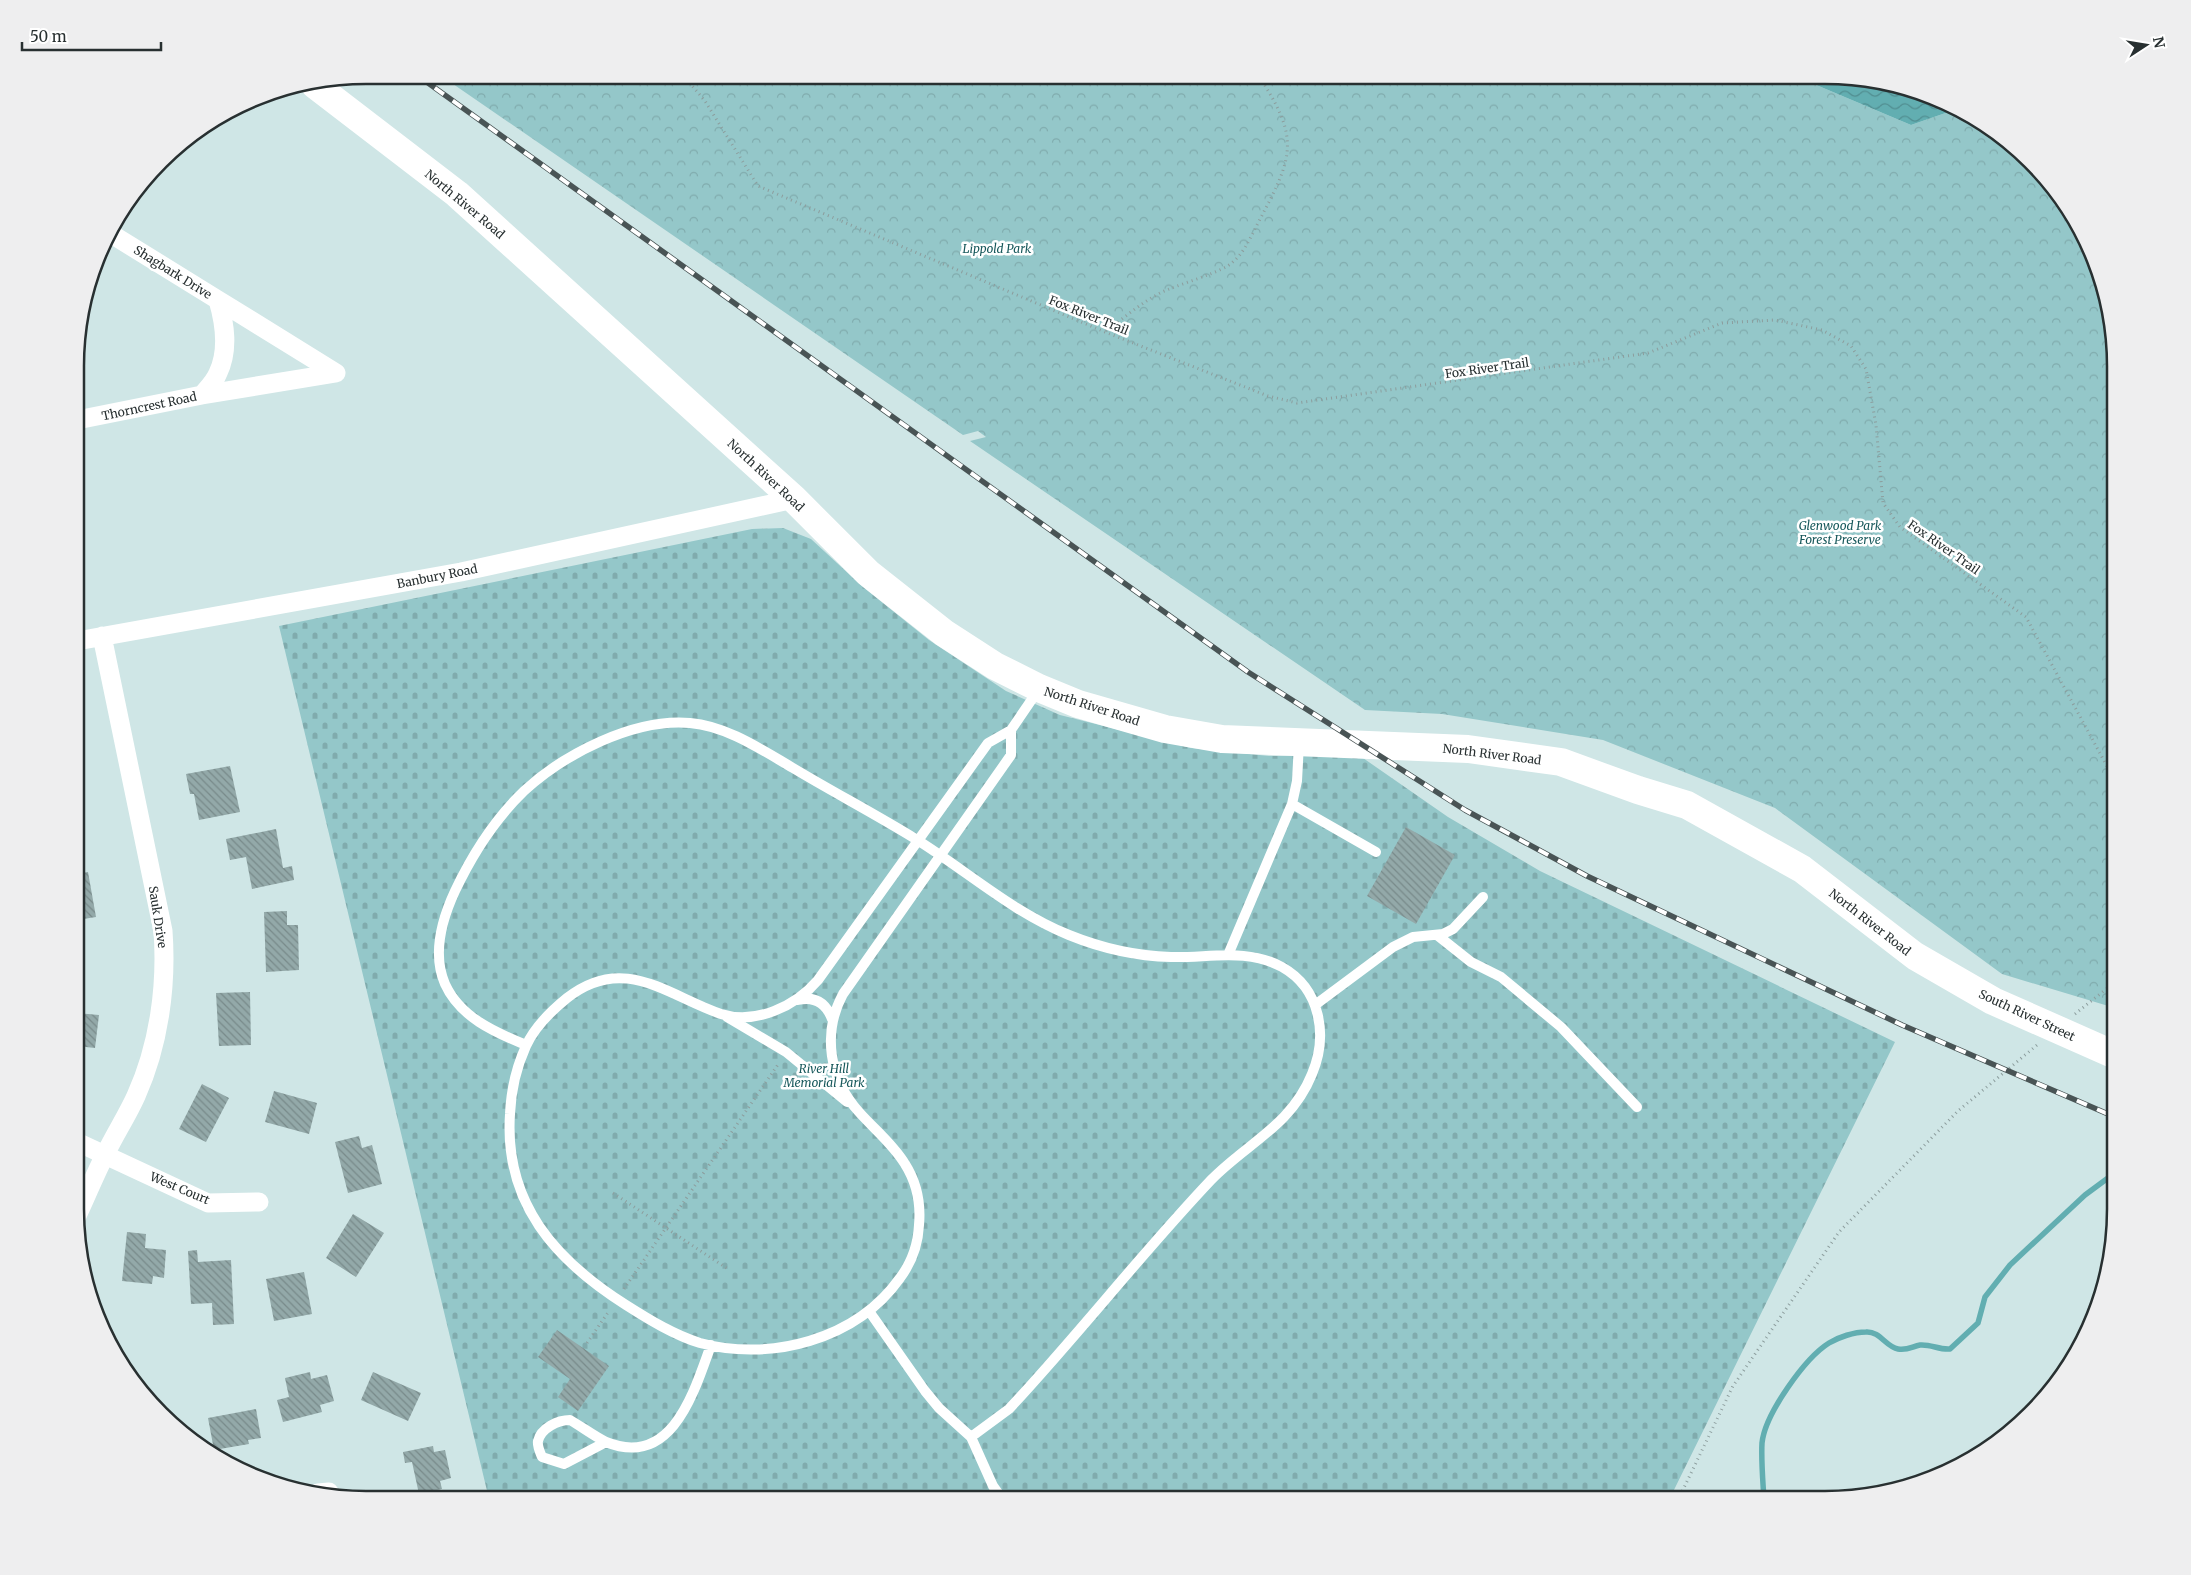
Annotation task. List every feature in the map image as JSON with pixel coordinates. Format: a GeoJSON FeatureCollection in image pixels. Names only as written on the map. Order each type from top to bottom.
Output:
{"type":"FeatureCollection","features":[{"type":"Feature","properties":{"kind":"main road","name":"North River Road"},"geometry":{"type":"LineString","coordinates":[[318,88],[457,194],[794,499],[868,573],[944,633],[995,666],[1039,688],[1111,715],[1165,729],[1222,739],[1468,749],[1561,762],[1638,790],[1687,805],[1802,869],[1915,956]]}},
{"type":"Feature","properties":{"kind":"main road","name":"South River Street"},"geometry":{"type":"LineString","coordinates":[[1915,956],[1993,1001],[2107,1051]]}},
{"type":"Feature","properties":{"kind":"street","name":"Shagbark Drive"},"geometry":{"type":"LineString","coordinates":[[115,236],[218,300],[225,327],[223,352]]}},
{"type":"Feature","properties":{"kind":"street"},"geometry":{"type":"LineString","coordinates":[[202,395],[336,373],[218,300]]}},
{"type":"Feature","properties":{"kind":"street","name":"Thorncrest Road"},"geometry":{"type":"LineString","coordinates":[[84,419],[202,395],[218,374],[223,352]]}},
{"type":"Feature","properties":{"kind":"street","name":"Banbury Road"},"geometry":{"type":"LineString","coordinates":[[84,639],[461,572],[794,499]]}},
{"type":"Feature","properties":{"kind":"street","name":"Sauk Drive"},"geometry":{"type":"LineString","coordinates":[[84,1202],[105,1154],[136,1096],[148,1063],[157,1030],[164,955],[163,931],[102,636]]}},
{"type":"Feature","properties":{"kind":"street","name":"West Court"},"geometry":{"type":"LineString","coordinates":[[84,1145],[208,1203],[259,1202]]}},
{"type":"Feature","properties":{"kind":"lane"},"geometry":{"type":"LineString","coordinates":[[797,1000],[818,980],[988,742],[1011,730],[1039,688]]}},
{"type":"Feature","properties":{"kind":"lane"},"geometry":{"type":"LineString","coordinates":[[526,1045],[474,1020],[453,996],[445,983],[440,968],[439,955],[443,920],[462,877],[478,847],[502,815],[525,791],[579,753],[628,731],[678,723],[702,725],[729,734],[760,749],[918,840],[939,857],[1011,905],[1070,935],[1133,953],[1166,957],[1250,956],[1280,966],[1304,986],[1315,1005],[1321,1029],[1317,1061],[1302,1096],[1289,1112],[1256,1144],[1215,1176],[1009,1409],[971,1437]]}},
{"type":"Feature","properties":{"kind":"lane"},"geometry":{"type":"LineString","coordinates":[[857,1110],[837,1078],[830,1047],[832,1019],[843,994],[1011,754],[1011,730]]}},
{"type":"Feature","properties":{"kind":"lane"},"geometry":{"type":"LineString","coordinates":[[1228,955],[1292,804],[1297,781],[1299,742]]}},
{"type":"Feature","properties":{"kind":"lane"},"geometry":{"type":"LineString","coordinates":[[1292,804],[1376,852]]}},
{"type":"Feature","properties":{"kind":"lane"},"geometry":{"type":"LineString","coordinates":[[1315,1005],[1393,947],[1413,937],[1437,935],[1453,928],[1483,897]]}},
{"type":"Feature","properties":{"kind":"lane"},"geometry":{"type":"LineString","coordinates":[[1437,935],[1471,962],[1501,977],[1561,1027],[1637,1107]]}},
{"type":"Feature","properties":{"kind":"lane"},"geometry":{"type":"LineString","coordinates":[[608,979],[648,981],[721,1014],[786,1052],[857,1110],[897,1152],[906,1166],[919,1198],[918,1239],[912,1260],[892,1289],[869,1311],[840,1329],[800,1343],[751,1351],[697,1342],[668,1329],[617,1299],[575,1267],[557,1251],[532,1214],[514,1172],[510,1153],[510,1108],[513,1082],[526,1045],[554,1008],[586,986],[608,979]]}},
{"type":"Feature","properties":{"kind":"lane"},"geometry":{"type":"LineString","coordinates":[[721,1014],[748,1018],[781,1008],[797,1000],[808,998],[824,1005],[832,1019]]}},
{"type":"Feature","properties":{"kind":"lane"},"geometry":{"type":"LineString","coordinates":[[869,1311],[924,1391],[939,1408],[971,1437],[997,1491]]}},
{"type":"Feature","properties":{"kind":"lane"},"geometry":{"type":"LineString","coordinates":[[606,1442],[564,1464],[542,1457],[538,1442],[541,1434],[550,1425],[570,1420],[606,1442],[638,1448],[653,1444],[674,1427],[696,1384],[711,1345]]}},
{"type":"Feature","properties":{"kind":"path","name":"Fox River Trail"},"geometry":{"type":"LineString","coordinates":[[691,84],[705,100],[758,186],[1105,332],[1268,396],[1297,403],[1648,353],[1722,323],[1775,320],[1822,330],[1851,346],[1866,369],[1876,425],[1883,503],[1900,527],[2026,617],[2107,766]]}},
{"type":"Feature","properties":{"kind":"path"},"geometry":{"type":"LineString","coordinates":[[1105,332],[1161,293],[1226,266],[1241,255],[1287,164],[1288,138],[1283,116],[1263,84]]}},
{"type":"Feature","properties":{"kind":"path"},"geometry":{"type":"LineString","coordinates":[[2072,1017],[2107,988]]}},
{"type":"Feature","properties":{"kind":"path"},"geometry":{"type":"LineString","coordinates":[[1682,1491],[1733,1386],[1839,1232],[1958,1111],[2041,1042]]}},
{"type":"Feature","properties":{"kind":"path"},"geometry":{"type":"LineString","coordinates":[[587,1343],[786,1052]]}},
{"type":"Feature","properties":{"kind":"path"},"geometry":{"type":"LineString","coordinates":[[613,1193],[728,1269]]}},
{"type":"Feature","properties":{"kind":"green space"},"geometry":{"type":"Polygon","coordinates":[[[453,84],[1814,84],[1911,125],[1950,113],[1966,121],[1997,142],[2025,166],[2049,194],[2070,225],[2086,258],[2102,310],[2107,347],[2107,1006],[2002,974],[1775,808],[1603,740],[1442,714],[1365,710],[970,441],[986,437],[978,431],[963,435],[453,84]]]}},
{"type":"Feature","properties":{"kind":"green space","name":"River Hill Memorial Park"},"geometry":{"type":"Polygon","coordinates":[[[783,528],[811,539],[863,587],[929,640],[1006,691],[1060,715],[1191,748],[1269,756],[1354,756],[1363,758],[1448,817],[1540,871],[1895,1042],[1673,1491],[487,1491],[279,626],[752,529],[783,528]]]}},
{"type":"Feature","properties":{"kind":"water"},"geometry":{"type":"Polygon","coordinates":[[[1814,84],[1844,84],[1881,89],[1899,93],[1948,112],[1911,125],[1814,84]]]}},
{"type":"Feature","properties":{"kind":"building"},"geometry":{"type":"Polygon","coordinates":[[[230,766],[240,812],[199,820],[194,794],[190,794],[186,774],[230,766]]]}},
{"type":"Feature","properties":{"kind":"building"},"geometry":{"type":"Polygon","coordinates":[[[1406,827],[1455,855],[1416,924],[1367,896],[1406,827]]]}},
{"type":"Feature","properties":{"kind":"building"},"geometry":{"type":"Polygon","coordinates":[[[276,829],[283,868],[292,866],[294,880],[252,889],[246,857],[230,860],[226,839],[276,829]]]}},
{"type":"Feature","properties":{"kind":"building"},"geometry":{"type":"Polygon","coordinates":[[[88,872],[96,917],[84,919],[84,873],[88,872]]]}},
{"type":"Feature","properties":{"kind":"building"},"geometry":{"type":"Polygon","coordinates":[[[287,911],[287,925],[298,925],[299,970],[266,972],[264,912],[287,911]]]}},
{"type":"Feature","properties":{"kind":"building"},"geometry":{"type":"Polygon","coordinates":[[[250,992],[251,1045],[219,1046],[216,993],[250,992]]]}},
{"type":"Feature","properties":{"kind":"building"},"geometry":{"type":"Polygon","coordinates":[[[84,1014],[99,1015],[95,1048],[84,1047],[84,1014]]]}},
{"type":"Feature","properties":{"kind":"building"},"geometry":{"type":"Polygon","coordinates":[[[202,1084],[229,1098],[206,1142],[179,1129],[202,1084]]]}},
{"type":"Feature","properties":{"kind":"building"},"geometry":{"type":"Polygon","coordinates":[[[274,1091],[317,1103],[309,1134],[265,1122],[274,1091]]]}},
{"type":"Feature","properties":{"kind":"building"},"geometry":{"type":"Polygon","coordinates":[[[359,1136],[362,1148],[372,1145],[382,1184],[348,1193],[335,1142],[359,1136]]]}},
{"type":"Feature","properties":{"kind":"building"},"geometry":{"type":"Polygon","coordinates":[[[353,1214],[384,1233],[356,1277],[326,1258],[353,1214]]]}},
{"type":"Feature","properties":{"kind":"building"},"geometry":{"type":"Polygon","coordinates":[[[127,1232],[146,1234],[145,1248],[166,1250],[164,1278],[153,1276],[152,1284],[122,1281],[127,1232]]]}},
{"type":"Feature","properties":{"kind":"building"},"geometry":{"type":"Polygon","coordinates":[[[197,1250],[198,1262],[231,1260],[234,1324],[213,1325],[212,1303],[191,1304],[188,1251],[197,1250]]]}},
{"type":"Feature","properties":{"kind":"building"},"geometry":{"type":"Polygon","coordinates":[[[304,1272],[312,1314],[274,1321],[266,1279],[304,1272]]]}},
{"type":"Feature","properties":{"kind":"building"},"geometry":{"type":"Polygon","coordinates":[[[557,1330],[609,1366],[578,1411],[558,1397],[570,1379],[538,1357],[557,1330]]]}},
{"type":"Feature","properties":{"kind":"building"},"geometry":{"type":"Polygon","coordinates":[[[310,1372],[311,1379],[327,1375],[334,1401],[320,1405],[322,1412],[283,1422],[277,1400],[289,1397],[285,1378],[310,1372]]]}},
{"type":"Feature","properties":{"kind":"building"},"geometry":{"type":"Polygon","coordinates":[[[373,1372],[421,1393],[408,1421],[361,1400],[373,1372]]]}},
{"type":"Feature","properties":{"kind":"building"},"geometry":{"type":"Polygon","coordinates":[[[256,1409],[261,1438],[248,1440],[249,1444],[217,1449],[213,1447],[208,1418],[256,1409]]]}},
{"type":"Feature","properties":{"kind":"building"},"geometry":{"type":"Polygon","coordinates":[[[433,1446],[434,1452],[445,1450],[451,1478],[440,1481],[442,1489],[418,1491],[412,1462],[405,1463],[403,1452],[433,1446]]]}},
{"type":"Feature","properties":{"kind":"waterway"},"geometry":{"type":"LineString","coordinates":[[1763,1491],[1762,1443],[1770,1417],[1798,1374],[1819,1350],[1842,1337],[1866,1332],[1879,1336],[1898,1349],[1924,1345],[1950,1349],[1978,1323],[1985,1297],[2010,1265],[2085,1195],[2107,1179]]}},
{"type":"Feature","properties":{"kind":"railway"},"geometry":{"type":"LineString","coordinates":[[430,84],[1248,672],[1465,810],[1587,876],[1902,1025],[2107,1114]]}},
{"type":"Feature","properties":{"kind":"park label","name":"Lippold Park"},"geometry":{"type":"Point","coordinates":[997,248]}},
{"type":"Feature","properties":{"kind":"park label","name":"Glenwood Park Forest Preserve"},"geometry":{"type":"Point","coordinates":[1840,532]}}]}
